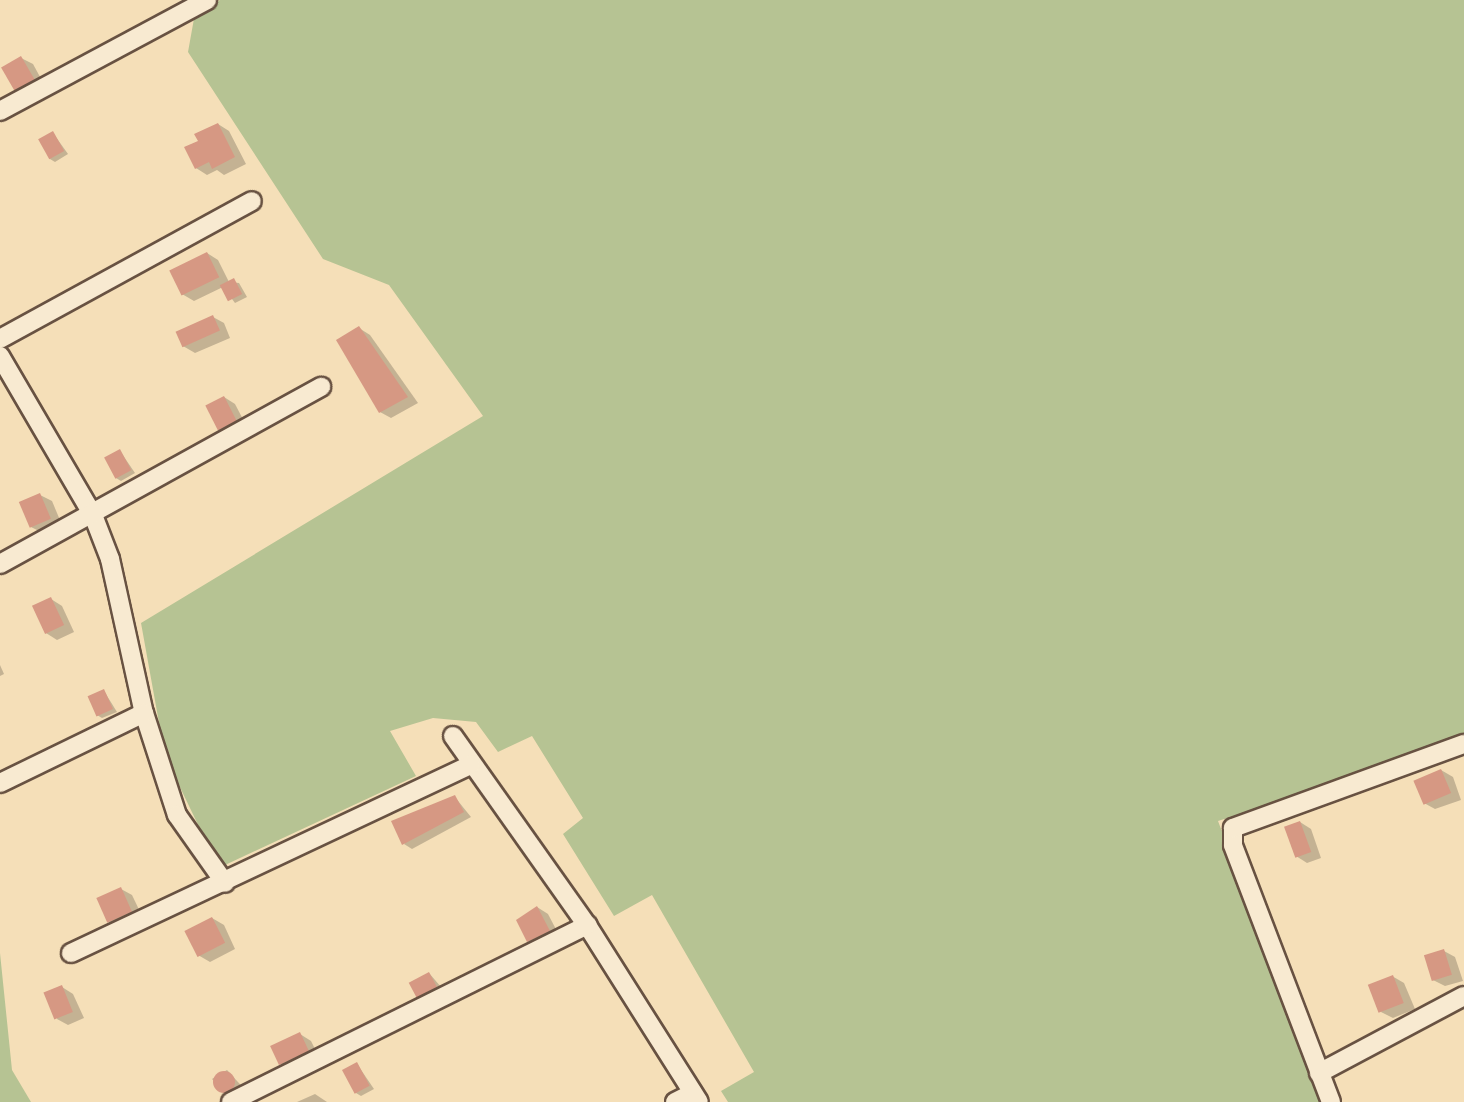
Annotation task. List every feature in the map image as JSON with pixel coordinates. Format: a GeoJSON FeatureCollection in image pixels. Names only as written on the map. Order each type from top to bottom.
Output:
{"type":"FeatureCollection","features":[{"type":"Feature","properties":{"kind":"street"},"geometry":{"type":"LineString","coordinates":[[0,111],[207,0]]}},
{"type":"Feature","properties":{"kind":"street"},"geometry":{"type":"LineString","coordinates":[[0,339],[252,201]]}},
{"type":"Feature","properties":{"kind":"street"},"geometry":{"type":"LineString","coordinates":[[0,356],[93,515],[110,559],[144,713],[177,815],[225,883]]}},
{"type":"Feature","properties":{"kind":"street"},"geometry":{"type":"LineString","coordinates":[[0,564],[93,515],[321,387]]}},
{"type":"Feature","properties":{"kind":"street"},"geometry":{"type":"LineString","coordinates":[[0,783],[144,713]]}},
{"type":"Feature","properties":{"kind":"street"},"geometry":{"type":"LineString","coordinates":[[453,736],[471,765],[587,925],[696,1097],[675,1102]]}},
{"type":"Feature","properties":{"kind":"street"},"geometry":{"type":"LineString","coordinates":[[1331,1102],[1233,845],[1233,828],[1464,744]]}},
{"type":"Feature","properties":{"kind":"street"},"geometry":{"type":"LineString","coordinates":[[71,954],[471,765]]}},
{"type":"Feature","properties":{"kind":"street"},"geometry":{"type":"LineString","coordinates":[[231,1102],[587,925]]}},
{"type":"Feature","properties":{"kind":"street"},"geometry":{"type":"LineString","coordinates":[[1319,1073],[1464,996]]}},
{"type":"Feature","properties":{"kind":"green space"},"geometry":{"type":"Polygon","coordinates":[[[220,0],[1464,0],[1464,741],[1218,821],[1324,1102],[728,1102],[721,1091],[754,1072],[652,895],[614,916],[563,834],[583,818],[532,736],[498,752],[476,722],[433,718],[390,731],[416,776],[225,865],[202,833],[165,756],[141,623],[483,416],[389,285],[323,259],[188,52],[195,13],[220,0]]]}},
{"type":"Feature","properties":{"kind":"green space"},"geometry":{"type":"Polygon","coordinates":[[[0,953],[12,1070],[31,1102],[0,1102],[0,953]]]}},
{"type":"Feature","properties":{"kind":"building"},"geometry":{"type":"Polygon","coordinates":[[[21,56],[35,80],[15,92],[1,68],[21,56]]]}},
{"type":"Feature","properties":{"kind":"building"},"geometry":{"type":"Polygon","coordinates":[[[218,123],[235,157],[212,169],[209,162],[195,169],[184,147],[198,141],[194,134],[218,123]]]}},
{"type":"Feature","properties":{"kind":"building"},"geometry":{"type":"Polygon","coordinates":[[[53,131],[64,151],[49,159],[38,139],[53,131]]]}},
{"type":"Feature","properties":{"kind":"building"},"geometry":{"type":"Polygon","coordinates":[[[207,252],[219,277],[182,296],[169,270],[207,252]]]}},
{"type":"Feature","properties":{"kind":"building"},"geometry":{"type":"Polygon","coordinates":[[[234,278],[242,294],[228,301],[220,285],[234,278]]]}},
{"type":"Feature","properties":{"kind":"building"},"geometry":{"type":"Polygon","coordinates":[[[213,315],[220,331],[182,347],[176,332],[213,315]]]}},
{"type":"Feature","properties":{"kind":"building"},"geometry":{"type":"Polygon","coordinates":[[[359,326],[408,397],[379,413],[336,340],[359,326]]]}},
{"type":"Feature","properties":{"kind":"building"},"geometry":{"type":"Polygon","coordinates":[[[224,396],[237,421],[218,430],[205,406],[224,396]]]}},
{"type":"Feature","properties":{"kind":"building"},"geometry":{"type":"Polygon","coordinates":[[[120,449],[131,470],[115,479],[104,457],[120,449]]]}},
{"type":"Feature","properties":{"kind":"building"},"geometry":{"type":"Polygon","coordinates":[[[40,493],[51,519],[30,528],[19,502],[40,493]]]}},
{"type":"Feature","properties":{"kind":"building"},"geometry":{"type":"Polygon","coordinates":[[[51,597],[64,625],[45,634],[32,606],[51,597]]]}},
{"type":"Feature","properties":{"kind":"building"},"geometry":{"type":"Polygon","coordinates":[[[104,689],[113,709],[97,716],[88,696],[104,689]]]}},
{"type":"Feature","properties":{"kind":"building"},"geometry":{"type":"Polygon","coordinates":[[[1441,769],[1451,793],[1424,805],[1413,781],[1441,769]]]}},
{"type":"Feature","properties":{"kind":"building"},"geometry":{"type":"Polygon","coordinates":[[[455,795],[464,812],[402,845],[391,821],[455,795]]]}},
{"type":"Feature","properties":{"kind":"building"},"geometry":{"type":"Polygon","coordinates":[[[1300,821],[1311,852],[1295,858],[1284,827],[1300,821]]]}},
{"type":"Feature","properties":{"kind":"building"},"geometry":{"type":"Polygon","coordinates":[[[121,887],[132,912],[107,923],[96,898],[121,887]]]}},
{"type":"Feature","properties":{"kind":"building"},"geometry":{"type":"Polygon","coordinates":[[[537,906],[550,931],[527,942],[516,920],[537,906]]]}},
{"type":"Feature","properties":{"kind":"building"},"geometry":{"type":"Polygon","coordinates":[[[212,917],[225,943],[198,957],[184,931],[212,917]]]}},
{"type":"Feature","properties":{"kind":"building"},"geometry":{"type":"Polygon","coordinates":[[[1444,949],[1452,975],[1432,981],[1424,955],[1444,949]]]}},
{"type":"Feature","properties":{"kind":"building"},"geometry":{"type":"Polygon","coordinates":[[[429,972],[437,987],[417,998],[409,983],[429,972]]]}},
{"type":"Feature","properties":{"kind":"building"},"geometry":{"type":"Polygon","coordinates":[[[1393,975],[1404,1003],[1379,1013],[1368,985],[1393,975]]]}},
{"type":"Feature","properties":{"kind":"building"},"geometry":{"type":"Polygon","coordinates":[[[62,985],[73,1012],[54,1019],[43,992],[62,985]]]}},
{"type":"Feature","properties":{"kind":"building"},"geometry":{"type":"Polygon","coordinates":[[[300,1032],[309,1051],[279,1065],[270,1046],[300,1032]]]}},
{"type":"Feature","properties":{"kind":"building"},"geometry":{"type":"Polygon","coordinates":[[[357,1062],[370,1086],[355,1094],[342,1070],[357,1062]]]}},
{"type":"Feature","properties":{"kind":"building"},"geometry":{"type":"Polygon","coordinates":[[[224,1071],[232,1074],[235,1082],[232,1090],[224,1093],[216,1090],[213,1082],[216,1074],[224,1071]]]}}]}
